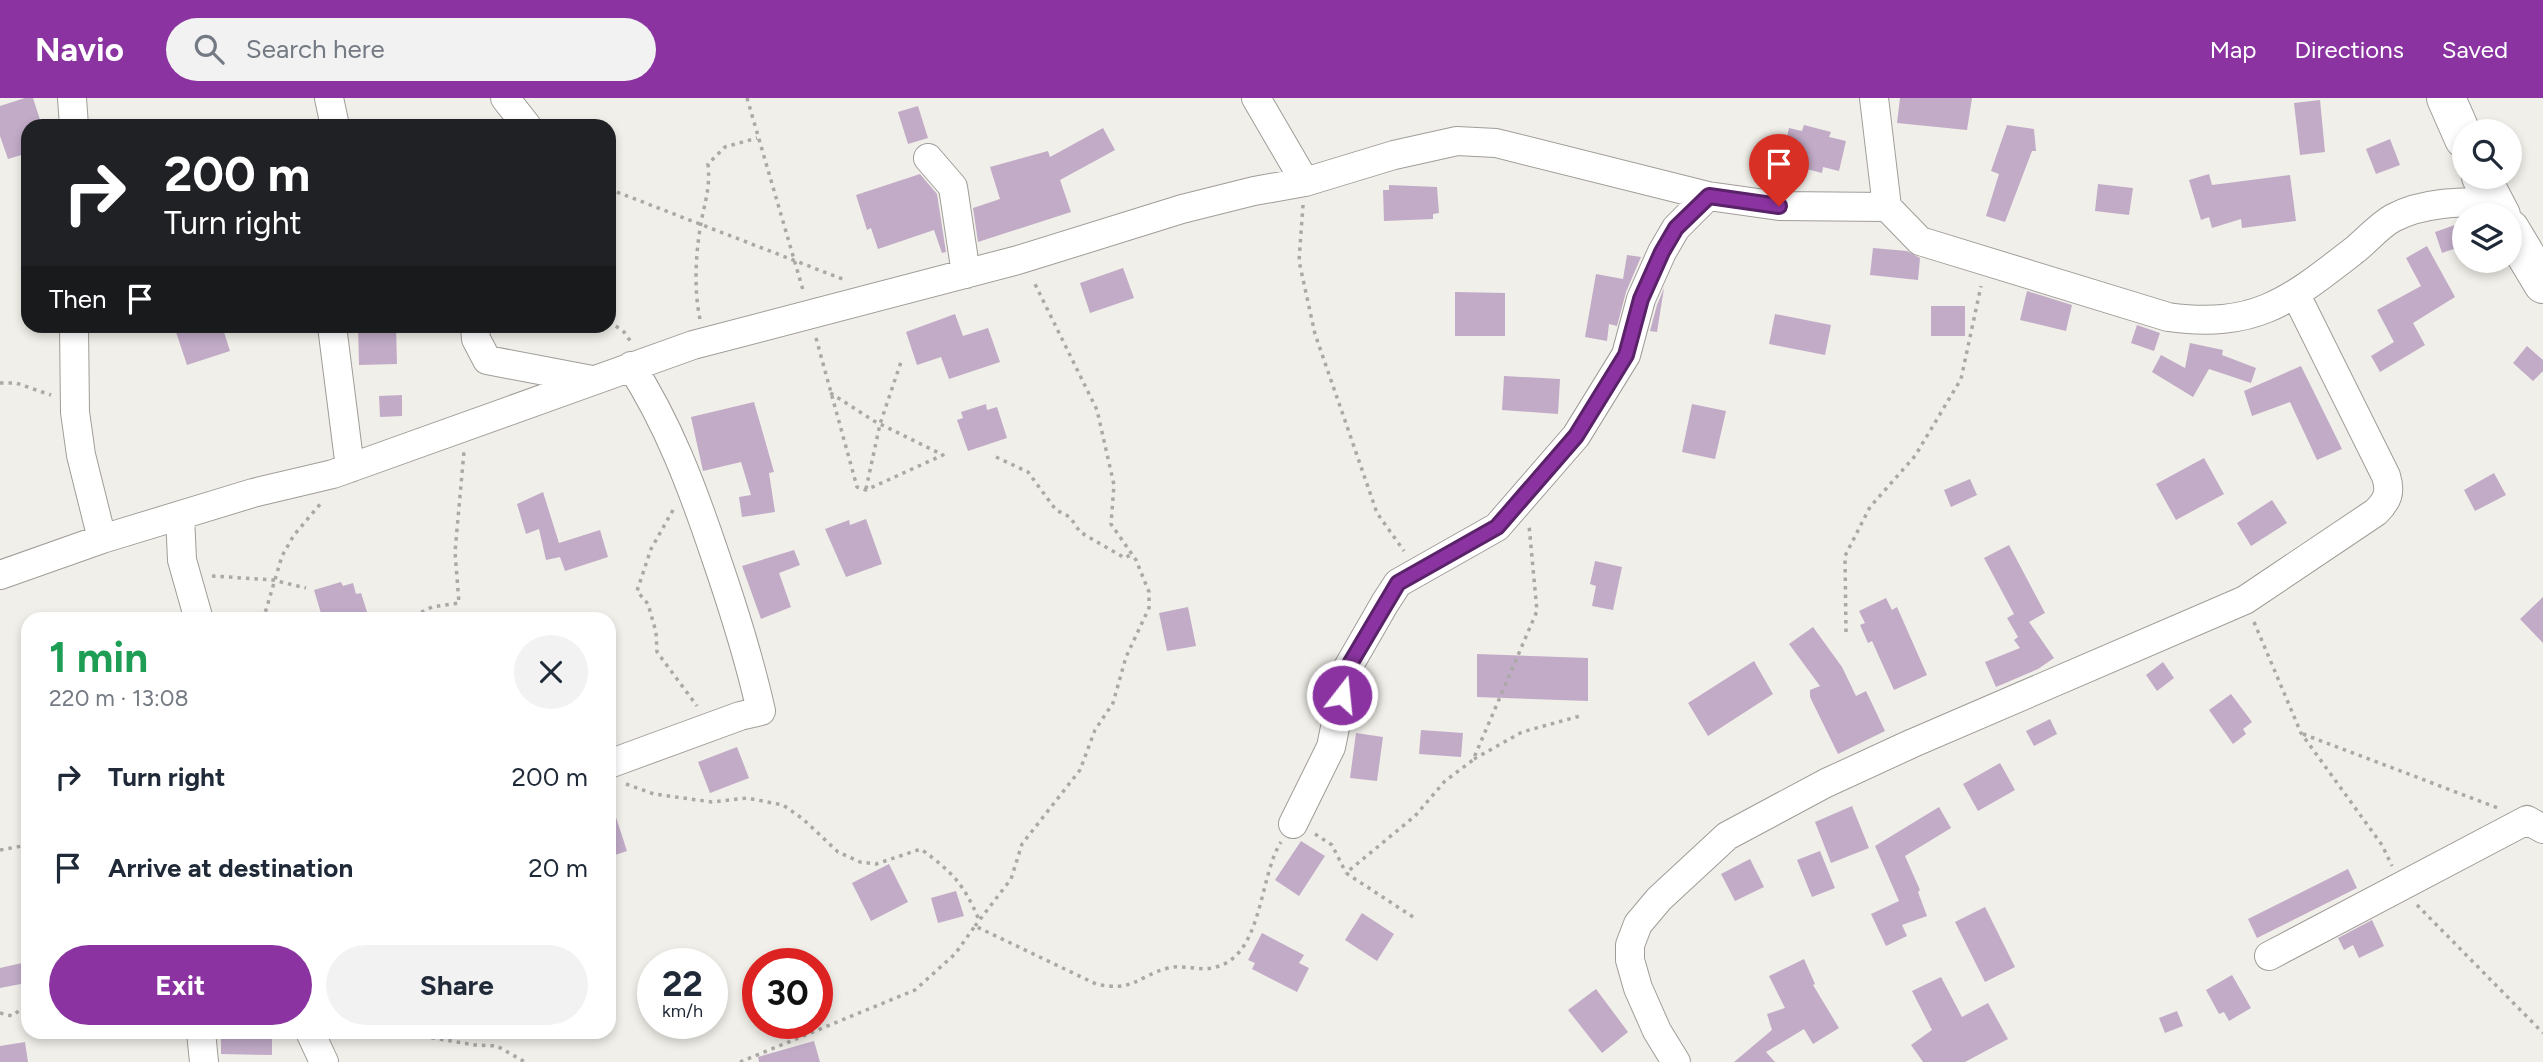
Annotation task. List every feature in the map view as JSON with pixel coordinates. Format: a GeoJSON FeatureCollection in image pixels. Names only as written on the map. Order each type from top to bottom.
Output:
{"type":"FeatureCollection","features":[{"type":"Feature","properties":{"kind":"highway"},"geometry":{"type":"LineString","coordinates":[[2445,98],[2455,119]]}},
{"type":"Feature","properties":{"kind":"highway"},"geometry":{"type":"LineString","coordinates":[[2522,249],[2543,284]]}},
{"type":"Feature","properties":{"kind":"street"},"geometry":{"type":"LineString","coordinates":[[72,98],[74,119]]}},
{"type":"Feature","properties":{"kind":"street"},"geometry":{"type":"LineString","coordinates":[[329,98],[334,119]]}},
{"type":"Feature","properties":{"kind":"street"},"geometry":{"type":"LineString","coordinates":[[506,98],[522,119]]}},
{"type":"Feature","properties":{"kind":"street"},"geometry":{"type":"LineString","coordinates":[[1256,98],[1305,183]]}},
{"type":"Feature","properties":{"kind":"street"},"geometry":{"type":"LineString","coordinates":[[1874,98],[1887,207],[1920,241],[2168,317],[2203,322],[2234,320],[2296,295],[2393,218],[2452,203]]}},
{"type":"Feature","properties":{"kind":"street"},"geometry":{"type":"LineString","coordinates":[[0,575],[102,539],[346,469],[705,342],[1029,257],[1182,209],[1254,191],[1305,183],[1394,155],[1457,141],[1496,143],[1709,196],[1779,206],[1887,207]]}},
{"type":"Feature","properties":{"kind":"street"},"geometry":{"type":"LineString","coordinates":[[928,158],[953,187],[965,274]]}},
{"type":"Feature","properties":{"kind":"street"},"geometry":{"type":"LineString","coordinates":[[1293,824],[1331,747],[1347,669],[1398,583],[1497,527],[1576,436],[1603,397],[1626,355],[1641,299],[1662,252],[1676,228],[1709,196]]}},
{"type":"Feature","properties":{"kind":"street"},"geometry":{"type":"LineString","coordinates":[[1676,1062],[1657,1031],[1638,988],[1630,960],[1630,944],[1638,924],[1659,899],[1727,836],[1826,783],[1913,743],[2245,600],[2376,512],[2386,502],[2390,490],[2296,295]]}},
{"type":"Feature","properties":{"kind":"street"},"geometry":{"type":"LineString","coordinates":[[74,333],[75,412],[81,455],[102,539]]}},
{"type":"Feature","properties":{"kind":"street"},"geometry":{"type":"LineString","coordinates":[[333,333],[346,469]]}},
{"type":"Feature","properties":{"kind":"street"},"geometry":{"type":"LineString","coordinates":[[476,333],[487,360],[593,381]]}},
{"type":"Feature","properties":{"kind":"street"},"geometry":{"type":"LineString","coordinates":[[616,772],[716,726],[761,711],[731,602],[691,485],[650,396],[631,366]]}},
{"type":"Feature","properties":{"kind":"street"},"geometry":{"type":"LineString","coordinates":[[180,516],[182,560],[197,612]]}},
{"type":"Feature","properties":{"kind":"street"},"geometry":{"type":"LineString","coordinates":[[2269,956],[2401,888],[2535,825]]}},
{"type":"Feature","properties":{"kind":"street"},"geometry":{"type":"LineString","coordinates":[[202,1039],[204,1062]]}},
{"type":"Feature","properties":{"kind":"street"},"geometry":{"type":"LineString","coordinates":[[313,1039],[324,1062]]}},
{"type":"Feature","properties":{"kind":"path"},"geometry":{"type":"LineString","coordinates":[[747,98],[810,313],[829,392],[857,487],[866,490],[943,455],[880,424],[829,392]]}},
{"type":"Feature","properties":{"kind":"path"},"geometry":{"type":"LineString","coordinates":[[705,342],[696,284],[701,226],[709,195],[708,164],[726,147],[757,138]]}},
{"type":"Feature","properties":{"kind":"path"},"geometry":{"type":"LineString","coordinates":[[1305,183],[1299,261],[1315,334],[1377,513],[1419,570]]}},
{"type":"Feature","properties":{"kind":"path"},"geometry":{"type":"LineString","coordinates":[[616,192],[846,280]]}},
{"type":"Feature","properties":{"kind":"path"},"geometry":{"type":"LineString","coordinates":[[740,1062],[915,990],[955,954],[1011,879],[1021,844],[1080,770],[1095,730],[1113,703],[1126,657],[1149,608],[1149,592],[1132,554],[1111,524],[1114,485],[1097,410],[1033,281],[1029,257]]}},
{"type":"Feature","properties":{"kind":"path"},"geometry":{"type":"LineString","coordinates":[[1846,632],[1844,556],[1870,508],[1915,457],[1961,379],[1986,260]]}},
{"type":"Feature","properties":{"kind":"path"},"geometry":{"type":"LineString","coordinates":[[866,490],[880,424],[901,359]]}},
{"type":"Feature","properties":{"kind":"path"},"geometry":{"type":"LineString","coordinates":[[0,383],[43,390],[75,412]]}},
{"type":"Feature","properties":{"kind":"path"},"geometry":{"type":"LineString","coordinates":[[422,612],[432,607],[459,603],[455,552],[465,444],[462,428]]}},
{"type":"Feature","properties":{"kind":"path"},"geometry":{"type":"LineString","coordinates":[[996,457],[1028,472],[1056,510],[1070,517],[1080,532],[1125,558],[1132,554]]}},
{"type":"Feature","properties":{"kind":"path"},"geometry":{"type":"LineString","coordinates":[[265,612],[273,580],[294,535],[317,510],[346,469]]}},
{"type":"Feature","properties":{"kind":"path"},"geometry":{"type":"LineString","coordinates":[[691,485],[651,549],[637,591],[648,604],[656,632],[657,652],[671,676],[716,726]]}},
{"type":"Feature","properties":{"kind":"path"},"geometry":{"type":"LineString","coordinates":[[1473,760],[1537,611],[1532,542],[1523,499]]}},
{"type":"Feature","properties":{"kind":"path"},"geometry":{"type":"LineString","coordinates":[[185,572],[273,580],[306,588]]}},
{"type":"Feature","properties":{"kind":"path"},"geometry":{"type":"LineString","coordinates":[[2245,600],[2301,733],[2382,845],[2401,888],[2460,951],[2543,1032]]}},
{"type":"Feature","properties":{"kind":"path"},"geometry":{"type":"LineString","coordinates":[[1346,873],[1415,816],[1445,781],[1473,760],[1521,732],[1580,716]]}},
{"type":"Feature","properties":{"kind":"path"},"geometry":{"type":"LineString","coordinates":[[2301,733],[2439,783],[2535,825]]}},
{"type":"Feature","properties":{"kind":"path"},"geometry":{"type":"LineString","coordinates":[[616,773],[636,790],[654,794],[712,802],[747,798],[783,805],[803,819],[817,836],[838,852],[860,862],[876,864],[920,849],[953,873],[967,891],[979,920]]}},
{"type":"Feature","properties":{"kind":"path"},"geometry":{"type":"LineString","coordinates":[[975,926],[1096,984],[1116,988],[1168,968],[1217,967],[1234,957],[1249,938],[1270,859],[1293,824],[1332,845],[1346,873],[1413,917]]}},
{"type":"Feature","properties":{"kind":"path"},"geometry":{"type":"LineString","coordinates":[[0,850],[21,846]]}},
{"type":"Feature","properties":{"kind":"path"},"geometry":{"type":"LineString","coordinates":[[0,1013],[12,1016],[21,1009]]}},
{"type":"Feature","properties":{"kind":"path"},"geometry":{"type":"LineString","coordinates":[[439,1039],[497,1046],[525,1062]]}},
{"type":"Feature","properties":{"kind":"building"},"geometry":{"type":"Polygon","coordinates":[[[33,98],[40,119],[21,119],[21,155],[8,159],[0,136],[0,106],[33,98]]]}},
{"type":"Feature","properties":{"kind":"building"},"geometry":{"type":"Polygon","coordinates":[[[1900,98],[1972,98],[1967,130],[1897,123],[1900,98]]]}},
{"type":"Feature","properties":{"kind":"building"},"geometry":{"type":"Polygon","coordinates":[[[2320,100],[2325,152],[2300,155],[2294,103],[2320,100]]]}},
{"type":"Feature","properties":{"kind":"building"},"geometry":{"type":"Polygon","coordinates":[[[918,106],[928,138],[908,144],[898,112],[918,106]]]}},
{"type":"Feature","properties":{"kind":"building"},"geometry":{"type":"Polygon","coordinates":[[[1804,125],[1831,132],[1829,137],[1846,141],[1839,171],[1823,167],[1822,173],[1795,166],[1796,161],[1782,158],[1789,128],[1802,131],[1804,125]]]}},
{"type":"Feature","properties":{"kind":"building"},"geometry":{"type":"Polygon","coordinates":[[[2007,125],[2034,129],[2036,151],[2032,151],[2005,222],[1986,216],[1999,174],[1991,171],[2007,125]]]}},
{"type":"Feature","properties":{"kind":"building"},"geometry":{"type":"Polygon","coordinates":[[[1103,128],[1115,150],[1060,180],[1071,212],[978,242],[973,208],[1000,199],[990,167],[1048,151],[1050,157],[1103,128]]]}},
{"type":"Feature","properties":{"kind":"building"},"geometry":{"type":"Polygon","coordinates":[[[2390,139],[2400,165],[2376,174],[2366,149],[2390,139]]]}},
{"type":"Feature","properties":{"kind":"building"},"geometry":{"type":"Polygon","coordinates":[[[920,174],[937,194],[946,252],[942,253],[934,230],[878,249],[871,228],[867,230],[856,195],[920,174]]]}},
{"type":"Feature","properties":{"kind":"building"},"geometry":{"type":"Polygon","coordinates":[[[2209,174],[2212,185],[2290,175],[2296,221],[2242,228],[2241,219],[2212,228],[2209,217],[2201,220],[2189,180],[2209,174]]]}},
{"type":"Feature","properties":{"kind":"building"},"geometry":{"type":"Polygon","coordinates":[[[2098,184],[2133,188],[2129,215],[2095,211],[2098,184]]]}},
{"type":"Feature","properties":{"kind":"building"},"geometry":{"type":"Polygon","coordinates":[[[1389,185],[1437,187],[1439,213],[1433,214],[1433,219],[1384,221],[1383,190],[1389,190],[1389,185]]]}},
{"type":"Feature","properties":{"kind":"building"},"geometry":{"type":"Polygon","coordinates":[[[2452,226],[2452,250],[2442,253],[2435,232],[2452,226]]]}},
{"type":"Feature","properties":{"kind":"building"},"geometry":{"type":"Polygon","coordinates":[[[2427,246],[2455,297],[2413,323],[2425,345],[2380,372],[2371,356],[2394,342],[2377,310],[2421,286],[2406,258],[2427,246]]]}},
{"type":"Feature","properties":{"kind":"building"},"geometry":{"type":"Polygon","coordinates":[[[1873,248],[1907,251],[1920,258],[1918,280],[1870,275],[1873,248]]]}},
{"type":"Feature","properties":{"kind":"building"},"geometry":{"type":"Polygon","coordinates":[[[1627,255],[1641,257],[1626,292],[1617,326],[1609,324],[1607,341],[1585,337],[1596,274],[1623,279],[1627,255]]]}},
{"type":"Feature","properties":{"kind":"building"},"geometry":{"type":"Polygon","coordinates":[[[1123,268],[1134,298],[1090,313],[1080,283],[1123,268]]]}},
{"type":"Feature","properties":{"kind":"building"},"geometry":{"type":"Polygon","coordinates":[[[1664,288],[1657,332],[1650,331],[1657,305],[1664,288]]]}},
{"type":"Feature","properties":{"kind":"building"},"geometry":{"type":"Polygon","coordinates":[[[2027,291],[2072,305],[2066,331],[2020,320],[2027,291]]]}},
{"type":"Feature","properties":{"kind":"building"},"geometry":{"type":"Polygon","coordinates":[[[1455,292],[1505,293],[1505,336],[1455,336],[1455,292]]]}},
{"type":"Feature","properties":{"kind":"building"},"geometry":{"type":"Polygon","coordinates":[[[1931,306],[1965,306],[1965,336],[1931,336],[1931,306]]]}},
{"type":"Feature","properties":{"kind":"building"},"geometry":{"type":"Polygon","coordinates":[[[955,314],[963,336],[988,328],[1000,362],[949,379],[941,357],[917,365],[906,332],[955,314]]]}},
{"type":"Feature","properties":{"kind":"building"},"geometry":{"type":"Polygon","coordinates":[[[1775,314],[1831,325],[1825,355],[1769,344],[1775,314]]]}},
{"type":"Feature","properties":{"kind":"building"},"geometry":{"type":"Polygon","coordinates":[[[2137,325],[2160,333],[2154,351],[2131,343],[2137,325]]]}},
{"type":"Feature","properties":{"kind":"building"},"geometry":{"type":"Polygon","coordinates":[[[176,333],[224,333],[230,351],[187,365],[176,333]]]}},
{"type":"Feature","properties":{"kind":"building"},"geometry":{"type":"Polygon","coordinates":[[[358,333],[396,333],[397,364],[359,365],[358,333]]]}},
{"type":"Feature","properties":{"kind":"building"},"geometry":{"type":"Polygon","coordinates":[[[2190,343],[2223,350],[2222,355],[2256,368],[2251,383],[2209,369],[2193,397],[2152,372],[2161,355],[2185,368],[2190,343]]]}},
{"type":"Feature","properties":{"kind":"building"},"geometry":{"type":"Polygon","coordinates":[[[2527,346],[2543,360],[2543,371],[2533,381],[2513,363],[2527,346]]]}},
{"type":"Feature","properties":{"kind":"building"},"geometry":{"type":"Polygon","coordinates":[[[2301,366],[2342,449],[2317,460],[2290,402],[2252,416],[2244,391],[2301,366]]]}},
{"type":"Feature","properties":{"kind":"building"},"geometry":{"type":"Polygon","coordinates":[[[1504,376],[1560,379],[1558,414],[1502,410],[1504,376]]]}},
{"type":"Feature","properties":{"kind":"building"},"geometry":{"type":"Polygon","coordinates":[[[402,395],[402,416],[380,417],[379,396],[402,395]]]}},
{"type":"Feature","properties":{"kind":"building"},"geometry":{"type":"Polygon","coordinates":[[[754,402],[774,472],[769,473],[775,512],[742,517],[739,497],[751,495],[741,462],[703,471],[691,417],[754,402]]]}},
{"type":"Feature","properties":{"kind":"building"},"geometry":{"type":"Polygon","coordinates":[[[986,404],[987,410],[997,407],[1007,438],[968,451],[957,420],[963,418],[961,412],[986,404]]]}},
{"type":"Feature","properties":{"kind":"building"},"geometry":{"type":"Polygon","coordinates":[[[1692,404],[1726,411],[1715,459],[1682,452],[1692,404]]]}},
{"type":"Feature","properties":{"kind":"building"},"geometry":{"type":"Polygon","coordinates":[[[2204,458],[2224,494],[2176,520],[2156,484],[2204,458]]]}},
{"type":"Feature","properties":{"kind":"building"},"geometry":{"type":"Polygon","coordinates":[[[2494,473],[2506,495],[2475,511],[2464,490],[2494,473]]]}},
{"type":"Feature","properties":{"kind":"building"},"geometry":{"type":"Polygon","coordinates":[[[1970,479],[1977,495],[1951,507],[1944,490],[1970,479]]]}},
{"type":"Feature","properties":{"kind":"building"},"geometry":{"type":"Polygon","coordinates":[[[543,492],[559,543],[600,530],[608,557],[565,571],[560,557],[546,560],[539,529],[526,534],[517,504],[543,492]]]}},
{"type":"Feature","properties":{"kind":"building"},"geometry":{"type":"Polygon","coordinates":[[[2272,500],[2287,523],[2251,546],[2237,523],[2272,500]]]}},
{"type":"Feature","properties":{"kind":"building"},"geometry":{"type":"Polygon","coordinates":[[[866,519],[882,564],[846,577],[825,529],[849,520],[850,525],[866,519]]]}},
{"type":"Feature","properties":{"kind":"building"},"geometry":{"type":"Polygon","coordinates":[[[2009,545],[2045,613],[2029,622],[2054,658],[2038,669],[1996,687],[1985,662],[2020,648],[2014,640],[2018,637],[2007,618],[2014,614],[1984,558],[2009,545]]]}},
{"type":"Feature","properties":{"kind":"building"},"geometry":{"type":"Polygon","coordinates":[[[794,550],[800,565],[779,573],[791,607],[761,619],[742,566],[794,550]]]}},
{"type":"Feature","properties":{"kind":"building"},"geometry":{"type":"Polygon","coordinates":[[[1595,561],[1622,567],[1613,610],[1592,606],[1596,586],[1590,584],[1595,561]]]}},
{"type":"Feature","properties":{"kind":"building"},"geometry":{"type":"Polygon","coordinates":[[[341,582],[343,586],[353,583],[356,594],[361,593],[367,612],[321,612],[314,590],[341,582]]]}},
{"type":"Feature","properties":{"kind":"building"},"geometry":{"type":"Polygon","coordinates":[[[2543,597],[2543,643],[2520,619],[2543,597]]]}},
{"type":"Feature","properties":{"kind":"building"},"geometry":{"type":"Polygon","coordinates":[[[1886,598],[1892,610],[1897,607],[1927,675],[1894,690],[1872,641],[1868,643],[1860,625],[1865,623],[1859,611],[1886,598]]]}},
{"type":"Feature","properties":{"kind":"building"},"geometry":{"type":"Polygon","coordinates":[[[1188,607],[1196,646],[1167,651],[1159,613],[1188,607]]]}},
{"type":"Feature","properties":{"kind":"building"},"geometry":{"type":"Polygon","coordinates":[[[1813,627],[1842,667],[1856,696],[1866,691],[1885,731],[1838,754],[1810,697],[1810,690],[1820,686],[1789,644],[1813,627]]]}},
{"type":"Feature","properties":{"kind":"building"},"geometry":{"type":"Polygon","coordinates":[[[1477,654],[1588,658],[1588,701],[1477,697],[1477,654]]]}},
{"type":"Feature","properties":{"kind":"building"},"geometry":{"type":"Polygon","coordinates":[[[1754,661],[1773,694],[1708,736],[1688,703],[1754,661]]]}},
{"type":"Feature","properties":{"kind":"building"},"geometry":{"type":"Polygon","coordinates":[[[2163,662],[2174,678],[2157,691],[2146,675],[2163,662]]]}},
{"type":"Feature","properties":{"kind":"building"},"geometry":{"type":"Polygon","coordinates":[[[2231,694],[2252,722],[2243,729],[2246,734],[2233,744],[2209,710],[2231,694]]]}},
{"type":"Feature","properties":{"kind":"building"},"geometry":{"type":"Polygon","coordinates":[[[2050,719],[2057,734],[2034,746],[2026,731],[2050,719]]]}},
{"type":"Feature","properties":{"kind":"building"},"geometry":{"type":"Polygon","coordinates":[[[1421,730],[1463,733],[1461,757],[1419,754],[1421,730]]]}},
{"type":"Feature","properties":{"kind":"building"},"geometry":{"type":"Polygon","coordinates":[[[1356,733],[1383,737],[1377,781],[1350,778],[1356,733]]]}},
{"type":"Feature","properties":{"kind":"building"},"geometry":{"type":"Polygon","coordinates":[[[737,747],[749,778],[710,793],[698,762],[737,747]]]}},
{"type":"Feature","properties":{"kind":"building"},"geometry":{"type":"Polygon","coordinates":[[[2000,763],[2015,790],[1978,811],[1963,784],[2000,763]]]}},
{"type":"Feature","properties":{"kind":"building"},"geometry":{"type":"Polygon","coordinates":[[[1852,806],[1869,848],[1831,863],[1815,822],[1852,806]]]}},
{"type":"Feature","properties":{"kind":"building"},"geometry":{"type":"Polygon","coordinates":[[[1939,807],[1951,828],[1905,856],[1920,890],[1918,892],[1927,916],[1902,925],[1907,936],[1886,946],[1871,914],[1899,901],[1875,846],[1939,807]]]}},
{"type":"Feature","properties":{"kind":"building"},"geometry":{"type":"Polygon","coordinates":[[[616,817],[627,851],[616,855],[616,817]]]}},
{"type":"Feature","properties":{"kind":"building"},"geometry":{"type":"Polygon","coordinates":[[[1301,841],[1325,856],[1299,896],[1275,880],[1301,841]]]}},
{"type":"Feature","properties":{"kind":"building"},"geometry":{"type":"Polygon","coordinates":[[[1820,851],[1835,888],[1812,897],[1797,860],[1820,851]]]}},
{"type":"Feature","properties":{"kind":"building"},"geometry":{"type":"Polygon","coordinates":[[[1750,859],[1764,887],[1735,901],[1721,874],[1750,859]]]}},
{"type":"Feature","properties":{"kind":"building"},"geometry":{"type":"Polygon","coordinates":[[[889,864],[908,902],[871,921],[852,883],[889,864]]]}},
{"type":"Feature","properties":{"kind":"building"},"geometry":{"type":"Polygon","coordinates":[[[2348,869],[2357,888],[2257,938],[2248,919],[2348,869]]]}},
{"type":"Feature","properties":{"kind":"building"},"geometry":{"type":"Polygon","coordinates":[[[956,891],[964,916],[938,923],[931,898],[956,891]]]}},
{"type":"Feature","properties":{"kind":"building"},"geometry":{"type":"Polygon","coordinates":[[[1985,907],[2015,967],[1985,982],[1955,922],[1985,907]]]}},
{"type":"Feature","properties":{"kind":"building"},"geometry":{"type":"Polygon","coordinates":[[[1362,913],[1394,934],[1377,961],[1345,940],[1362,913]]]}},
{"type":"Feature","properties":{"kind":"building"},"geometry":{"type":"Polygon","coordinates":[[[2372,920],[2384,946],[2359,958],[2353,945],[2344,950],[2338,938],[2372,920]]]}},
{"type":"Feature","properties":{"kind":"building"},"geometry":{"type":"Polygon","coordinates":[[[1262,933],[1304,955],[1299,963],[1309,968],[1297,992],[1252,969],[1255,963],[1248,960],[1262,933]]]}},
{"type":"Feature","properties":{"kind":"building"},"geometry":{"type":"Polygon","coordinates":[[[1804,959],[1815,984],[1813,985],[1839,1028],[1813,1044],[1804,1029],[1766,1052],[1775,1062],[1734,1062],[1772,1030],[1767,1014],[1785,1008],[1769,976],[1804,959]]]}},
{"type":"Feature","properties":{"kind":"building"},"geometry":{"type":"Polygon","coordinates":[[[21,963],[21,984],[0,988],[0,968],[21,963]]]}},
{"type":"Feature","properties":{"kind":"building"},"geometry":{"type":"Polygon","coordinates":[[[2232,975],[2251,1008],[2229,1021],[2224,1012],[2219,1014],[2206,990],[2232,975]]]}},
{"type":"Feature","properties":{"kind":"building"},"geometry":{"type":"Polygon","coordinates":[[[1941,977],[1962,1017],[1988,1003],[2008,1039],[1965,1062],[1923,1062],[1911,1045],[1932,1030],[1912,991],[1941,977]]]}},
{"type":"Feature","properties":{"kind":"building"},"geometry":{"type":"Polygon","coordinates":[[[1596,989],[1628,1032],[1602,1053],[1568,1010],[1596,989]]]}},
{"type":"Feature","properties":{"kind":"building"},"geometry":{"type":"Polygon","coordinates":[[[2177,1011],[2183,1026],[2165,1033],[2159,1018],[2177,1011]]]}},
{"type":"Feature","properties":{"kind":"building"},"geometry":{"type":"Polygon","coordinates":[[[221,1039],[272,1039],[272,1055],[221,1054],[221,1039]]]}},
{"type":"Feature","properties":{"kind":"building"},"geometry":{"type":"Polygon","coordinates":[[[814,1041],[820,1062],[759,1062],[758,1057],[814,1041]]]}},
{"type":"Feature","properties":{"kind":"building"},"geometry":{"type":"Polygon","coordinates":[[[25,1042],[28,1062],[0,1062],[0,1046],[25,1042]]]}},
{"type":"Feature","properties":{"kind":"route"},"geometry":{"type":"LineString","coordinates":[[1342,695],[1347,669],[1398,583],[1497,527],[1576,436],[1603,397],[1626,355],[1641,299],[1676,228],[1709,196],[1779,206]]}}]}
